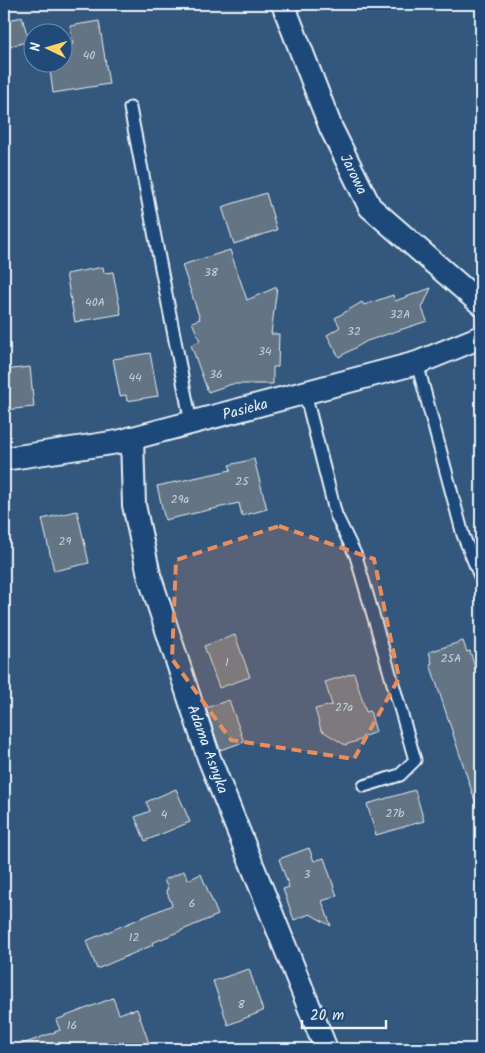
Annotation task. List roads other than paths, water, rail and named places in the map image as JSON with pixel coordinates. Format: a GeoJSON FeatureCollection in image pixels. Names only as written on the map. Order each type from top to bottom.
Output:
{"type":"FeatureCollection","features":[{"type":"Feature","properties":{"kind":"street","name":"Jarowa"},"geometry":{"type":"LineString","coordinates":[[283,4],[331,128],[370,207],[481,304]]}},
{"type":"Feature","properties":{"kind":"street","name":"Pasieka"},"geometry":{"type":"LineString","coordinates":[[4,459],[118,442],[417,364],[481,337]]}},
{"type":"Feature","properties":{"kind":"street","name":"Adama Asnyka"},"geometry":{"type":"LineString","coordinates":[[132,438],[134,505],[149,575],[209,758],[326,1049]]}},
{"type":"Feature","properties":{"kind":"lane"},"geometry":{"type":"LineString","coordinates":[[130,108],[191,423]]}},
{"type":"Feature","properties":{"kind":"lane"},"geometry":{"type":"LineString","coordinates":[[417,364],[463,535],[481,579]]}},
{"type":"Feature","properties":{"kind":"lane"},"geometry":{"type":"LineString","coordinates":[[305,393],[336,515],[356,556],[415,760],[400,775],[364,786]]}}]}
